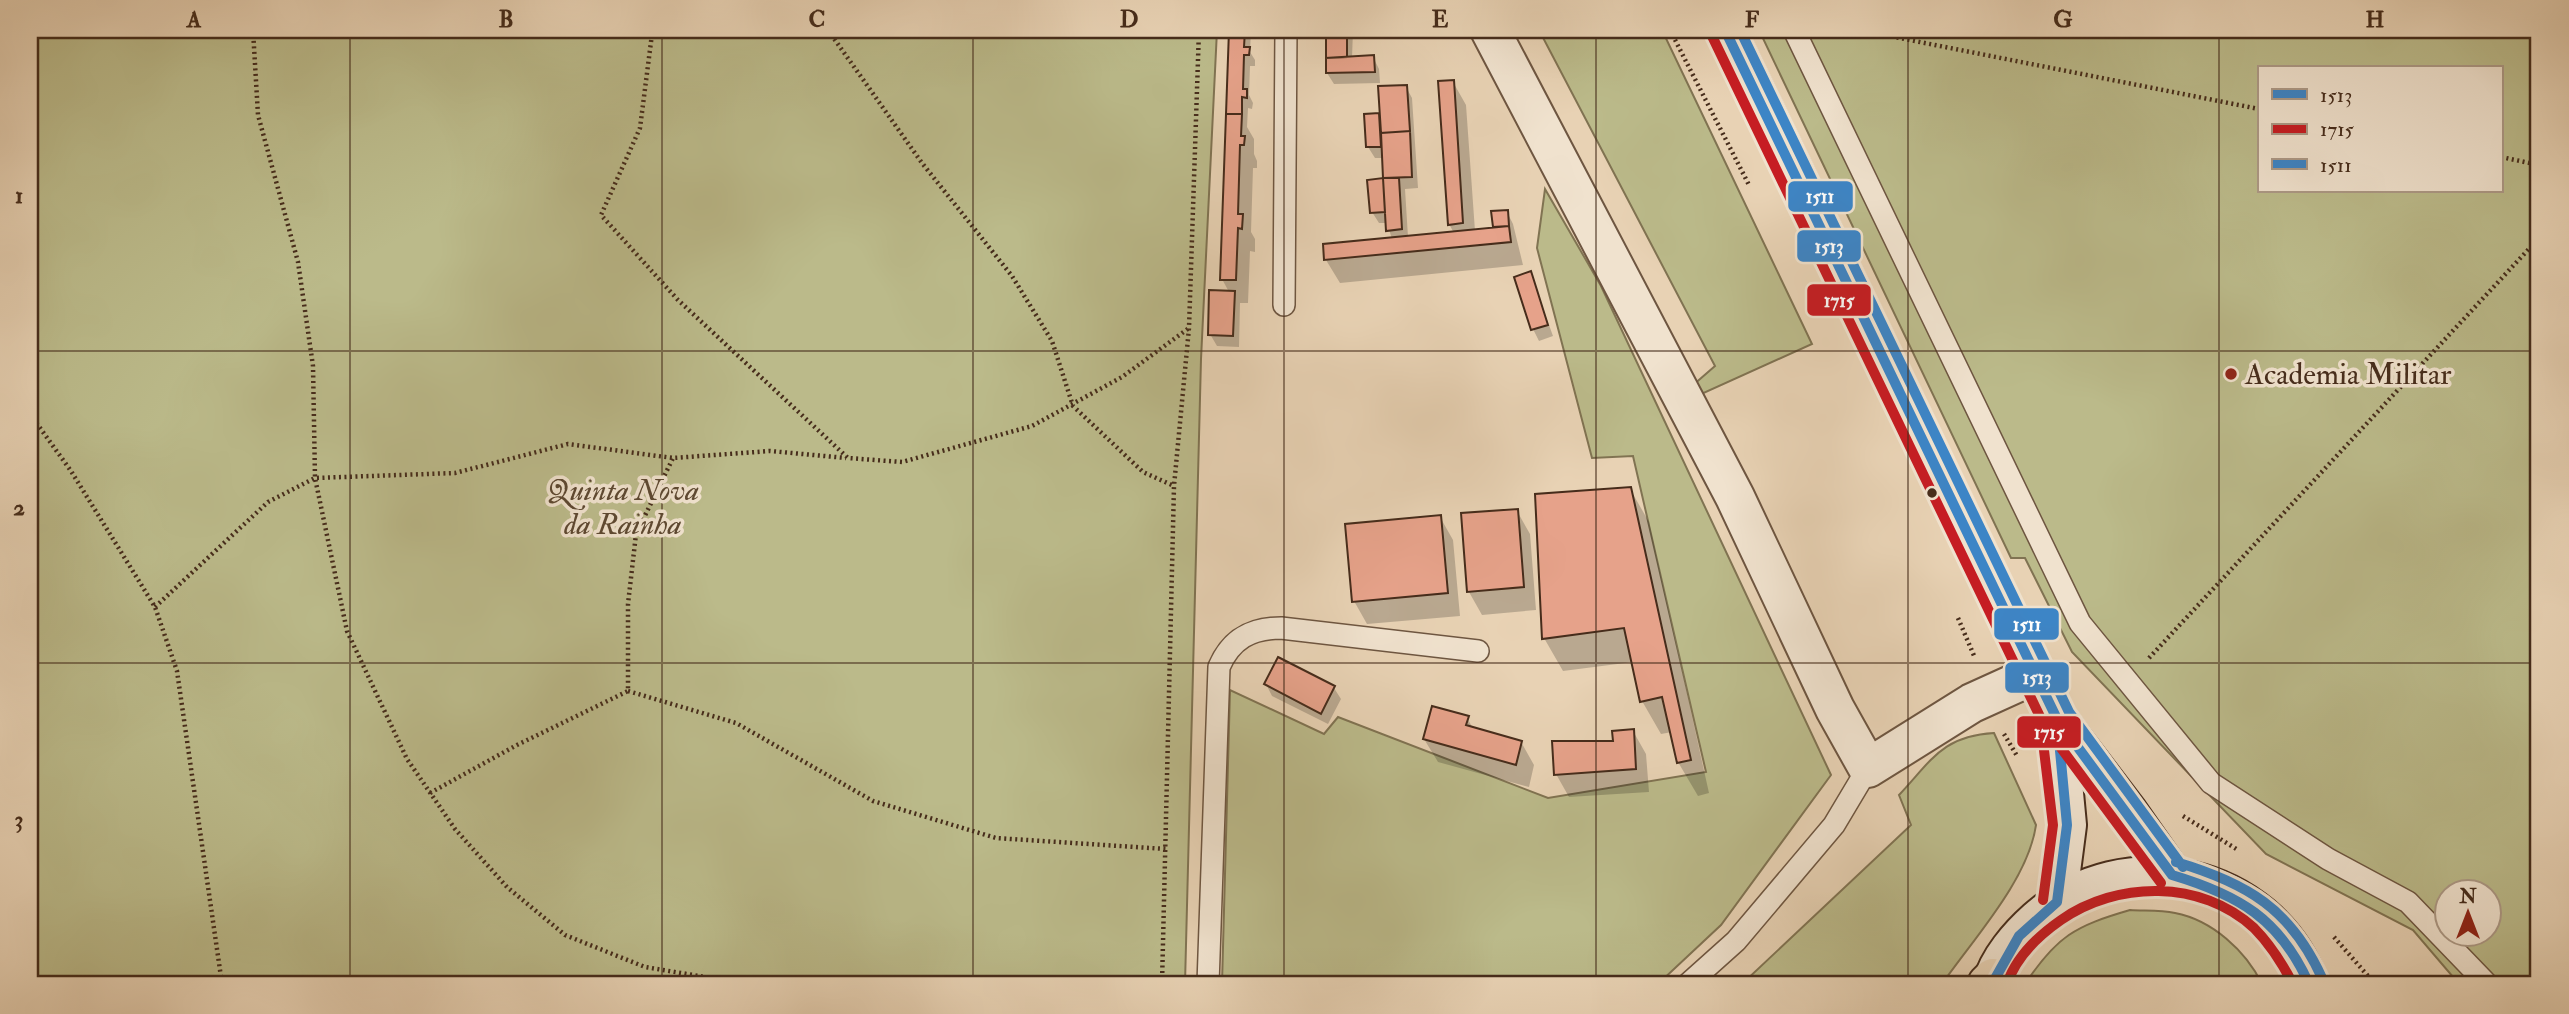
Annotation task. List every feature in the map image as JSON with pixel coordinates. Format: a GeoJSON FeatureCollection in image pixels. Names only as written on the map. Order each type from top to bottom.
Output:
{"type":"FeatureCollection","features":[{"type":"Feature","properties":{"kind":"main road"},"geometry":{"type":"LineString","coordinates":[[1490,30],[1735,497],[1835,709],[1868,768],[1972,703],[2036,674]]}},
{"type":"Feature","properties":{"kind":"main road"},"geometry":{"type":"LineString","coordinates":[[1726,30],[2057,719],[2172,875]]}},
{"type":"Feature","properties":{"kind":"main road"},"geometry":{"type":"LineString","coordinates":[[2057,719],[2067,825],[2057,901]]}},
{"type":"Feature","properties":{"kind":"main road"},"geometry":{"type":"LineString","coordinates":[[1991,982],[2020,936],[2057,901],[2112,878],[2172,875],[2212,886],[2248,904],[2279,932],[2302,965],[2309,984]]}},
{"type":"Feature","properties":{"kind":"lane"},"geometry":{"type":"LineString","coordinates":[[1284,305],[1286,30]]}},
{"type":"Feature","properties":{"kind":"lane"},"geometry":{"type":"LineString","coordinates":[[1794,30],[2080,623],[2211,783],[2328,859],[2408,902],[2487,984]]}},
{"type":"Feature","properties":{"kind":"lane"},"geometry":{"type":"LineString","coordinates":[[1208,984],[1219,667],[1227,649],[1259,628],[1281,628],[1478,651]]}},
{"type":"Feature","properties":{"kind":"lane"},"geometry":{"type":"LineString","coordinates":[[1688,984],[1736,941],[1835,825],[1868,768]]}},
{"type":"Feature","properties":{"kind":"path"},"geometry":{"type":"LineString","coordinates":[[253,30],[258,116],[298,262],[313,366],[315,478],[347,631],[407,759],[455,829],[507,887],[565,935],[645,967],[747,984]]}},
{"type":"Feature","properties":{"kind":"path"},"geometry":{"type":"LineString","coordinates":[[655,30],[652,34],[640,128],[601,215],[678,300],[848,458]]}},
{"type":"Feature","properties":{"kind":"path"},"geometry":{"type":"LineString","coordinates":[[828,30],[922,163],[1012,276],[1052,341],[1073,406],[1143,472],[1174,486]]}},
{"type":"Feature","properties":{"kind":"path"},"geometry":{"type":"LineString","coordinates":[[1162,984],[1174,486],[1189,328],[1199,30]]}},
{"type":"Feature","properties":{"kind":"path"},"geometry":{"type":"LineString","coordinates":[[1859,30],[2258,109]]}},
{"type":"Feature","properties":{"kind":"path"},"geometry":{"type":"LineString","coordinates":[[2502,157],[2539,165]]}},
{"type":"Feature","properties":{"kind":"path"},"geometry":{"type":"LineString","coordinates":[[2127,682],[2539,238]]}},
{"type":"Feature","properties":{"kind":"path"},"geometry":{"type":"LineString","coordinates":[[155,607],[268,502],[315,478],[455,473],[568,444],[673,458],[770,451],[902,463],[1032,426],[1122,377],[1189,328]]}},
{"type":"Feature","properties":{"kind":"path"},"geometry":{"type":"LineString","coordinates":[[30,414],[71,471],[155,607],[177,671],[222,984]]}},
{"type":"Feature","properties":{"kind":"path"},"geometry":{"type":"LineString","coordinates":[[628,691],[628,604],[636,534],[673,458]]}},
{"type":"Feature","properties":{"kind":"path"},"geometry":{"type":"LineString","coordinates":[[430,793],[517,745],[628,691],[736,723],[873,801],[996,838],[1166,849]]}},
{"type":"Feature","properties":{"kind":"green space","name":"Quinta Nova da Rainha"},"geometry":{"type":"Polygon","coordinates":[[[30,30],[1217,30],[1201,359],[1185,984],[30,984],[30,30]]]}},
{"type":"Feature","properties":{"kind":"green space"},"geometry":{"type":"Polygon","coordinates":[[[1539,30],[1662,30],[1812,344],[1697,396],[1692,386],[1715,366],[1539,30]]]}},
{"type":"Feature","properties":{"kind":"green space","name":"Academia Militar"},"geometry":{"type":"Polygon","coordinates":[[[1759,30],[2539,30],[2539,984],[2459,984],[2413,930],[2266,854],[2072,652],[2025,558],[2011,558],[1759,30]]]}},
{"type":"Feature","properties":{"kind":"green space"},"geometry":{"type":"Polygon","coordinates":[[[1545,189],[1601,286],[1831,775],[1721,925],[1658,984],[1222,984],[1230,690],[1324,734],[1338,717],[1548,798],[1706,772],[1633,456],[1592,458],[1537,248],[1545,189]]]}},
{"type":"Feature","properties":{"kind":"green space"},"geometry":{"type":"Polygon","coordinates":[[[1994,733],[2036,825],[2031,846],[2011,887],[1942,984],[1742,984],[1911,825],[1899,795],[1939,752],[1962,739],[1994,733]]]}},
{"type":"Feature","properties":{"kind":"green space"},"geometry":{"type":"Polygon","coordinates":[[[2130,910],[2175,913],[2202,922],[2237,949],[2262,984],[2025,984],[2047,954],[2069,935],[2095,922],[2130,910]]]}},
{"type":"Feature","properties":{"kind":"building"},"geometry":{"type":"Polygon","coordinates":[[[1229,30],[1245,30],[1244,47],[1250,47],[1249,55],[1244,55],[1243,89],[1247,89],[1247,98],[1242,97],[1242,114],[1226,114],[1229,30]]]}},
{"type":"Feature","properties":{"kind":"building"},"geometry":{"type":"Polygon","coordinates":[[[1326,30],[1347,30],[1347,57],[1326,58],[1326,30]]]}},
{"type":"Feature","properties":{"kind":"building"},"geometry":{"type":"Polygon","coordinates":[[[1374,55],[1375,72],[1326,73],[1326,58],[1374,55]]]}},
{"type":"Feature","properties":{"kind":"building"},"geometry":{"type":"Polygon","coordinates":[[[1454,80],[1463,223],[1448,225],[1438,81],[1454,80]]]}},
{"type":"Feature","properties":{"kind":"building"},"geometry":{"type":"Polygon","coordinates":[[[1407,85],[1410,131],[1381,133],[1378,86],[1407,85]]]}},
{"type":"Feature","properties":{"kind":"building"},"geometry":{"type":"Polygon","coordinates":[[[1379,113],[1381,147],[1366,147],[1364,114],[1379,113]]]}},
{"type":"Feature","properties":{"kind":"building"},"geometry":{"type":"Polygon","coordinates":[[[1226,114],[1242,114],[1241,136],[1245,136],[1244,145],[1240,145],[1238,214],[1243,214],[1242,229],[1238,228],[1236,280],[1220,280],[1226,114]]]}},
{"type":"Feature","properties":{"kind":"building"},"geometry":{"type":"Polygon","coordinates":[[[1410,131],[1412,177],[1383,178],[1381,133],[1410,131]]]}},
{"type":"Feature","properties":{"kind":"building"},"geometry":{"type":"Polygon","coordinates":[[[1383,178],[1399,178],[1402,229],[1386,231],[1383,178]]]}},
{"type":"Feature","properties":{"kind":"building"},"geometry":{"type":"Polygon","coordinates":[[[1383,178],[1385,212],[1370,213],[1367,180],[1383,178]]]}},
{"type":"Feature","properties":{"kind":"building"},"geometry":{"type":"Polygon","coordinates":[[[1508,210],[1509,226],[1493,227],[1491,211],[1508,210]]]}},
{"type":"Feature","properties":{"kind":"building"},"geometry":{"type":"Polygon","coordinates":[[[1509,226],[1511,242],[1324,260],[1323,244],[1509,226]]]}},
{"type":"Feature","properties":{"kind":"building"},"geometry":{"type":"Polygon","coordinates":[[[1531,271],[1548,325],[1531,330],[1514,277],[1531,271]]]}},
{"type":"Feature","properties":{"kind":"building"},"geometry":{"type":"Polygon","coordinates":[[[1209,290],[1235,291],[1233,336],[1208,335],[1209,290]]]}},
{"type":"Feature","properties":{"kind":"building"},"geometry":{"type":"Polygon","coordinates":[[[1631,487],[1691,760],[1677,763],[1662,697],[1640,702],[1624,628],[1542,639],[1535,494],[1631,487]]]}},
{"type":"Feature","properties":{"kind":"building"},"geometry":{"type":"Polygon","coordinates":[[[1518,509],[1524,587],[1467,592],[1461,513],[1518,509]]]}},
{"type":"Feature","properties":{"kind":"building"},"geometry":{"type":"Polygon","coordinates":[[[1441,515],[1448,593],[1352,602],[1345,524],[1441,515]]]}},
{"type":"Feature","properties":{"kind":"building"},"geometry":{"type":"Polygon","coordinates":[[[1278,657],[1335,686],[1321,714],[1264,684],[1278,657]]]}},
{"type":"Feature","properties":{"kind":"building"},"geometry":{"type":"Polygon","coordinates":[[[1432,706],[1469,716],[1466,725],[1522,741],[1516,765],[1423,739],[1432,706]]]}},
{"type":"Feature","properties":{"kind":"building"},"geometry":{"type":"Polygon","coordinates":[[[1634,729],[1636,769],[1554,775],[1552,741],[1613,741],[1612,731],[1634,729]]]}},
{"type":"Feature","properties":{"kind":"transit line","name":"1513"},"geometry":{"type":"LineString","coordinates":[[1725,30],[2057,719],[2172,875]]}},
{"type":"Feature","properties":{"kind":"transit line","name":"1511"},"geometry":{"type":"LineString","coordinates":[[1740,30],[2069,712],[2183,867]]}},
{"type":"Feature","properties":{"kind":"transit line","name":"1715"},"geometry":{"type":"LineString","coordinates":[[1712,36],[2044,725],[2161,883]]}},
{"type":"Feature","properties":{"kind":"transit line","name":"1513"},"geometry":{"type":"LineString","coordinates":[[2053,711],[2057,719],[2067,825],[2057,902]]}},
{"type":"Feature","properties":{"kind":"transit line","name":"1715"},"geometry":{"type":"LineString","coordinates":[[2040,717],[2053,825],[2043,900]]}},
{"type":"Feature","properties":{"kind":"transit line","name":"1511"},"geometry":{"type":"LineString","coordinates":[[2176,862],[2224,879],[2264,902],[2296,934],[2322,978]]}},
{"type":"Feature","properties":{"kind":"transit line","name":"1513"},"geometry":{"type":"LineString","coordinates":[[2172,875],[2218,891],[2255,913],[2285,942],[2309,984]]}},
{"type":"Feature","properties":{"kind":"transit line","name":"1715"},"geometry":{"type":"LineString","coordinates":[[2007,984],[2016,965],[2029,948],[2061,920],[2083,907],[2107,898],[2133,892],[2159,891],[2209,901],[2233,912],[2266,941],[2293,984]]}},
{"type":"Feature","properties":{"kind":"transit line","name":"1513"},"geometry":{"type":"LineString","coordinates":[[1992,984],[2019,936],[2057,902]]}},
{"type":"Feature","properties":{"kind":"place","name":"Academia Militar"},"geometry":{"type":"Point","coordinates":[2231,374]}}]}
